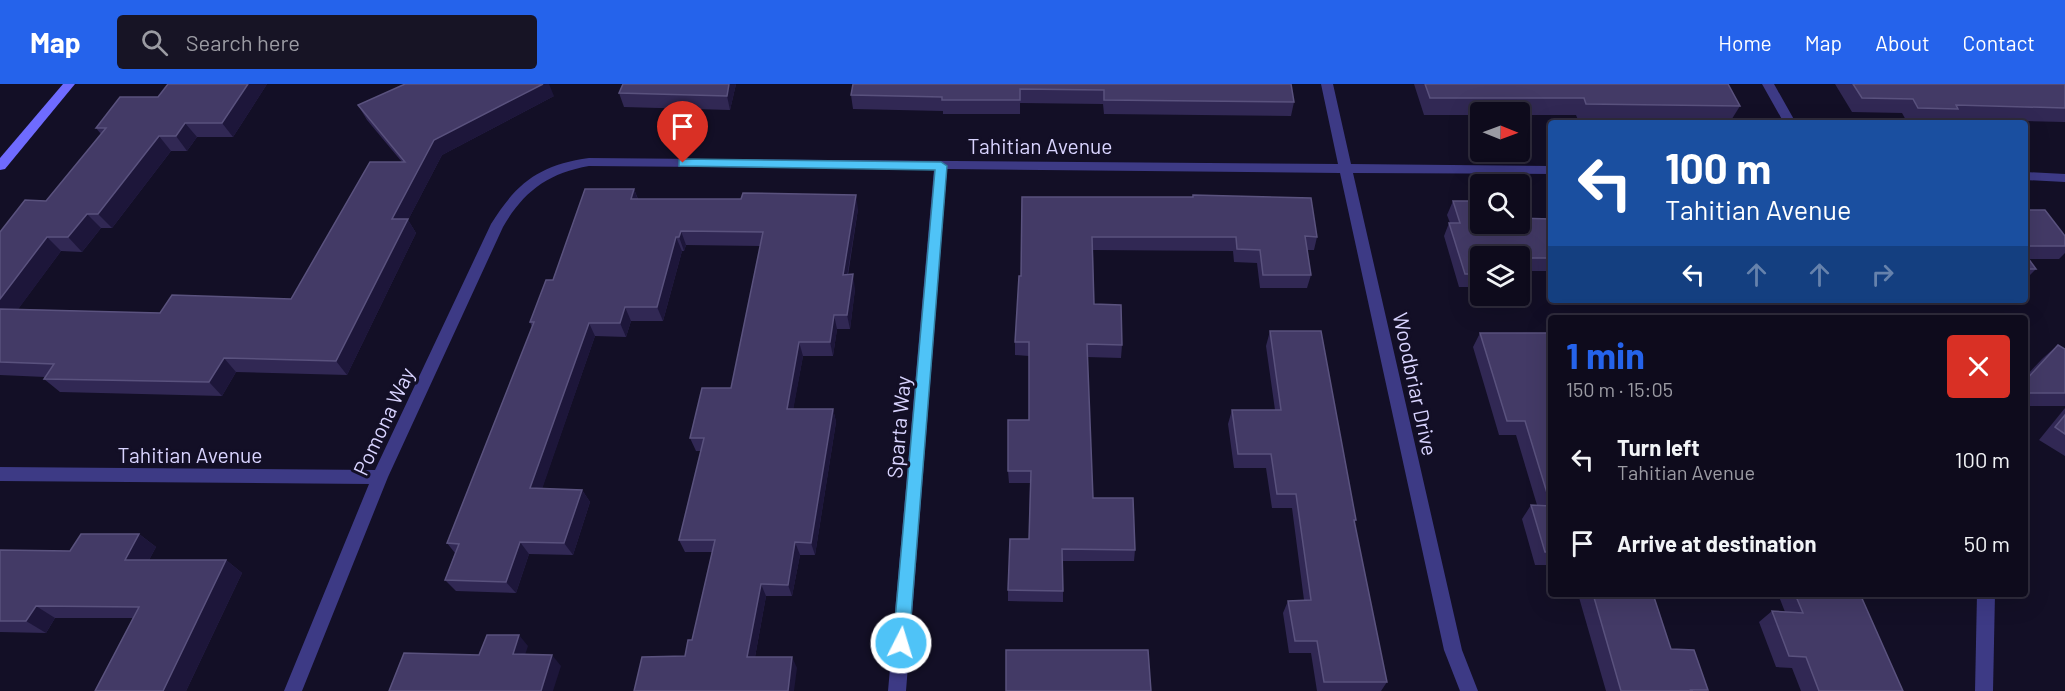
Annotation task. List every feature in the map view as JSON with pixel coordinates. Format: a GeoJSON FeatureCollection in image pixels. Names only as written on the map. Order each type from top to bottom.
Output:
{"type":"FeatureCollection","features":[{"type":"Feature","properties":{"kind":"main road"},"geometry":{"type":"LineString","coordinates":[[0,166],[69,84]]}},
{"type":"Feature","properties":{"kind":"street","name":"Woodbriar Drive"},"geometry":{"type":"LineString","coordinates":[[1327,84],[1453,650],[1469,691]]}},
{"type":"Feature","properties":{"kind":"street"},"geometry":{"type":"LineString","coordinates":[[1768,84],[1788,120]]}},
{"type":"Feature","properties":{"kind":"street","name":"Tahitian Avenue"},"geometry":{"type":"LineString","coordinates":[[533,181],[552,171],[589,162],[1548,170]]}},
{"type":"Feature","properties":{"kind":"street","name":"Sparta Way"},"geometry":{"type":"LineString","coordinates":[[897,691],[941,166]]}},
{"type":"Feature","properties":{"kind":"street"},"geometry":{"type":"LineString","coordinates":[[2028,176],[2065,177]]}},
{"type":"Feature","properties":{"kind":"street","name":"Pomona Way"},"geometry":{"type":"LineString","coordinates":[[293,691],[380,477],[496,228],[508,206],[533,181]]}},
{"type":"Feature","properties":{"kind":"street","name":"Tahitian Avenue"},"geometry":{"type":"LineString","coordinates":[[0,474],[380,477]]}},
{"type":"Feature","properties":{"kind":"street"},"geometry":{"type":"LineString","coordinates":[[1984,691],[1986,597]]}},
{"type":"Feature","properties":{"kind":"building"},"geometry":{"type":"Polygon","coordinates":[[[168,84],[248,84],[222,123],[185,123],[176,136],[159,136],[98,214],[87,214],[68,237],[47,237],[0,299],[0,232],[25,200],[46,201],[106,128],[96,128],[120,97],[158,97],[168,84]]]}},
{"type":"Feature","properties":{"kind":"building"},"geometry":{"type":"Polygon","coordinates":[[[405,84],[543,84],[434,140],[392,219],[408,219],[336,361],[224,358],[209,382],[44,379],[54,364],[0,362],[0,309],[160,313],[172,295],[291,299],[370,162],[405,162],[358,105],[405,84]]]}},
{"type":"Feature","properties":{"kind":"building"},"geometry":{"type":"Polygon","coordinates":[[[623,84],[729,84],[727,96],[619,93],[623,84]]]}},
{"type":"Feature","properties":{"kind":"building"},"geometry":{"type":"Polygon","coordinates":[[[853,84],[1291,84],[1294,102],[1104,100],[1104,90],[1020,89],[1020,100],[942,100],[942,97],[851,95],[853,84]]]}},
{"type":"Feature","properties":{"kind":"building"},"geometry":{"type":"Polygon","coordinates":[[[1425,84],[1728,84],[1740,106],[1586,104],[1584,98],[1430,98],[1425,84]]]}},
{"type":"Feature","properties":{"kind":"building"},"geometry":{"type":"Polygon","coordinates":[[[1853,84],[2065,84],[2065,108],[1956,105],[1958,109],[1918,108],[1913,99],[1862,98],[1853,84]]]}},
{"type":"Feature","properties":{"kind":"building"},"geometry":{"type":"Polygon","coordinates":[[[585,189],[634,189],[631,199],[741,199],[743,193],[856,195],[843,275],[853,274],[847,315],[834,315],[830,342],[799,342],[787,409],[833,409],[811,543],[795,542],[788,585],[761,584],[747,657],[792,657],[788,691],[634,691],[642,657],[685,656],[688,640],[692,640],[715,540],[679,540],[704,438],[690,438],[702,388],[731,388],[763,232],[681,231],[679,237],[676,237],[657,307],[625,307],[620,323],[589,323],[530,488],[582,490],[564,543],[520,542],[506,582],[445,580],[459,544],[447,543],[534,322],[530,322],[546,280],[553,280],[585,189]]]}},
{"type":"Feature","properties":{"kind":"building"},"geometry":{"type":"Polygon","coordinates":[[[1193,195],[1311,198],[1317,237],[1305,236],[1311,275],[1263,275],[1260,250],[1237,249],[1236,237],[1092,237],[1094,304],[1121,305],[1122,345],[1087,344],[1093,498],[1133,498],[1135,550],[1062,549],[1063,591],[1008,590],[1010,539],[1029,539],[1031,471],[1008,471],[1008,420],[1029,420],[1029,342],[1015,342],[1019,276],[1021,276],[1022,197],[1193,197],[1193,195]]]}},
{"type":"Feature","properties":{"kind":"building"},"geometry":{"type":"Polygon","coordinates":[[[1453,201],[1470,201],[1470,234],[1530,234],[1530,218],[1548,219],[1548,258],[1530,258],[1530,246],[1470,246],[1470,274],[1465,274],[1449,223],[1460,223],[1453,201]]]}},
{"type":"Feature","properties":{"kind":"building"},"geometry":{"type":"Polygon","coordinates":[[[2028,210],[2045,210],[2065,236],[2065,246],[2028,246],[2028,210]]]}},
{"type":"Feature","properties":{"kind":"building"},"geometry":{"type":"Polygon","coordinates":[[[2028,258],[2036,269],[2028,269],[2028,258]]]}},
{"type":"Feature","properties":{"kind":"building"},"geometry":{"type":"Polygon","coordinates":[[[1270,331],[1321,331],[1356,520],[1354,520],[1387,682],[1324,682],[1317,641],[1295,641],[1288,601],[1311,600],[1296,494],[1277,494],[1271,454],[1238,454],[1232,410],[1281,410],[1270,331]]]}},
{"type":"Feature","properties":{"kind":"building"},"geometry":{"type":"Polygon","coordinates":[[[1480,333],[1547,333],[1548,496],[1525,421],[1507,421],[1480,333]]]}},
{"type":"Feature","properties":{"kind":"building"},"geometry":{"type":"Polygon","coordinates":[[[2058,345],[2065,349],[2065,393],[2028,393],[2028,378],[2058,345]]]}},
{"type":"Feature","properties":{"kind":"building"},"geometry":{"type":"Polygon","coordinates":[[[2065,415],[2065,434],[2055,427],[2065,415]]]}},
{"type":"Feature","properties":{"kind":"building"},"geometry":{"type":"Polygon","coordinates":[[[1531,505],[1548,506],[1548,552],[1545,552],[1531,505]]]}},
{"type":"Feature","properties":{"kind":"building"},"geometry":{"type":"Polygon","coordinates":[[[81,534],[139,534],[125,560],[226,560],[163,691],[95,691],[139,607],[36,606],[26,621],[0,621],[0,550],[70,551],[81,534]]]}},
{"type":"Feature","properties":{"kind":"building"},"geometry":{"type":"Polygon","coordinates":[[[1594,597],[1654,597],[1671,649],[1694,650],[1708,690],[1621,691],[1594,597]]]}},
{"type":"Feature","properties":{"kind":"building"},"geometry":{"type":"Polygon","coordinates":[[[1796,597],[1861,597],[1903,691],[1819,691],[1806,657],[1789,656],[1772,611],[1803,613],[1796,597]]]}},
{"type":"Feature","properties":{"kind":"building"},"geometry":{"type":"Polygon","coordinates":[[[487,635],[519,635],[513,654],[552,655],[541,691],[389,691],[404,653],[479,655],[487,635]]]}},
{"type":"Feature","properties":{"kind":"building"},"geometry":{"type":"Polygon","coordinates":[[[1006,650],[1148,650],[1151,691],[1006,691],[1006,650]]]}},
{"type":"Feature","properties":{"kind":"route"},"geometry":{"type":"LineString","coordinates":[[683,163],[941,166],[901,643]]}}]}
